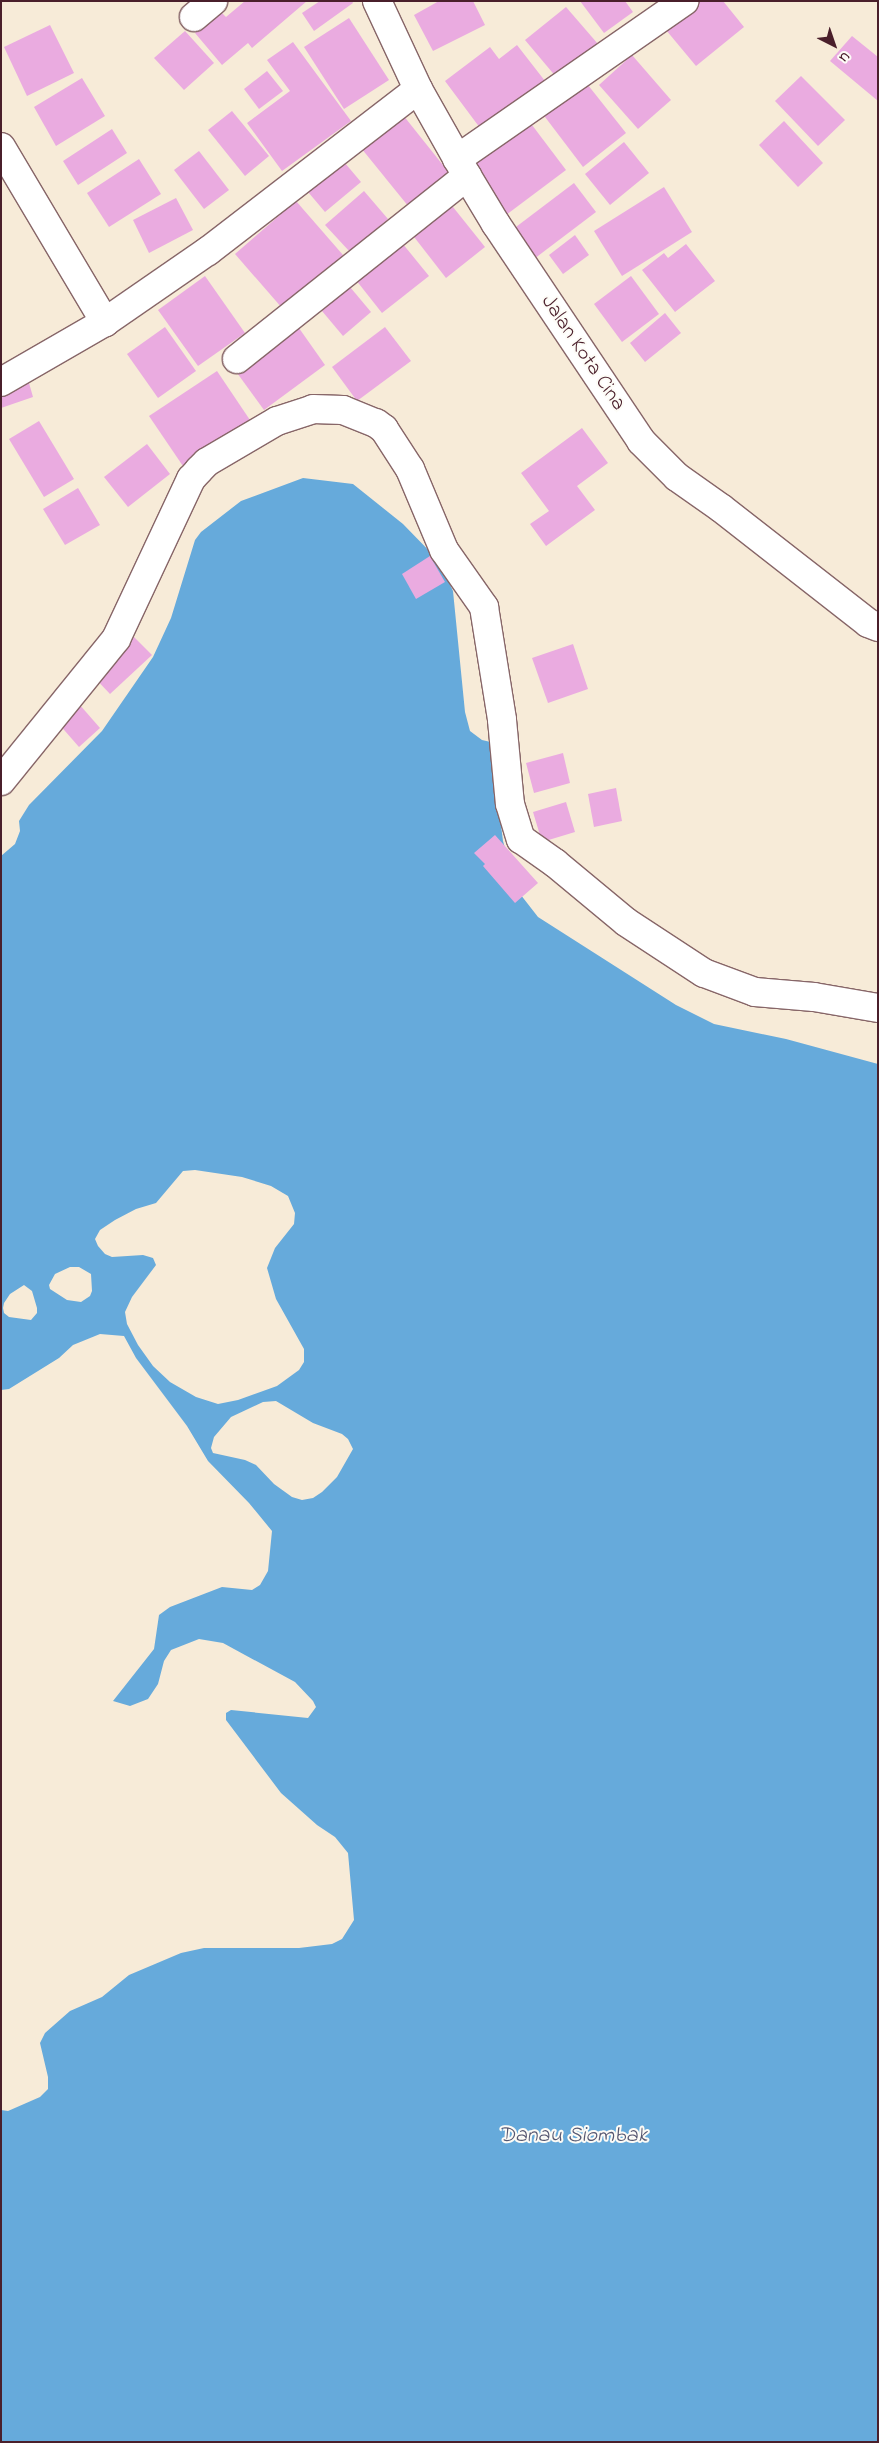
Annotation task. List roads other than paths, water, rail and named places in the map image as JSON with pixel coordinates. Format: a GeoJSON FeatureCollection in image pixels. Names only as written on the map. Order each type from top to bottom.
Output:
{"type":"FeatureCollection","features":[{"type":"Feature","properties":{"kind":"street","name":"Jalan Kota Cina"},"geometry":{"type":"LineString","coordinates":[[377,1],[418,89],[496,224],[641,441],[659,462],[868,622],[878,627]]}},
{"type":"Feature","properties":{"kind":"street"},"geometry":{"type":"LineString","coordinates":[[238,359],[462,167],[684,1]]}},
{"type":"Feature","properties":{"kind":"street"},"geometry":{"type":"LineString","coordinates":[[1,382],[105,322],[208,252],[418,89]]}},
{"type":"Feature","properties":{"kind":"street"},"geometry":{"type":"LineString","coordinates":[[1,147],[105,322]]}},
{"type":"Feature","properties":{"kind":"street"},"geometry":{"type":"LineString","coordinates":[[1,781],[116,639],[191,479],[199,470],[207,462],[277,421],[313,409],[343,410],[376,423],[384,430],[410,469],[444,550],[479,596],[484,607],[502,720],[510,804],[521,839],[555,863],[626,922],[704,974],[755,992],[814,997],[878,1008]]}},
{"type":"Feature","properties":{"kind":"water","name":"Danau Siombak"},"geometry":{"type":"Polygon","coordinates":[[[303,478],[353,484],[403,524],[439,561],[453,591],[465,712],[470,731],[482,740],[499,744],[500,817],[503,841],[517,890],[538,917],[676,1005],[714,1024],[786,1039],[878,1064],[878,2442],[1,2442],[1,2110],[8,2111],[40,2097],[48,2089],[48,2077],[40,2043],[45,2033],[70,2011],[102,1997],[129,1975],[181,1953],[204,1948],[299,1948],[332,1944],[342,1939],[354,1920],[348,1853],[335,1837],[317,1825],[281,1793],[226,1720],[226,1713],[231,1710],[308,1718],[316,1707],[313,1701],[295,1682],[223,1643],[199,1639],[171,1650],[164,1661],[158,1684],[148,1699],[130,1706],[113,1701],[154,1649],[159,1615],[170,1607],[222,1587],[252,1590],[260,1585],[268,1571],[272,1531],[249,1503],[208,1461],[187,1426],[136,1358],[124,1336],[100,1334],[73,1345],[59,1358],[9,1389],[1,1390],[1,856],[15,844],[20,831],[19,821],[29,805],[102,731],[153,657],[171,618],[195,540],[201,532],[241,501],[303,478]],[[195,1170],[183,1171],[156,1203],[136,1209],[115,1220],[100,1230],[95,1239],[105,1254],[112,1257],[143,1255],[153,1258],[156,1265],[132,1297],[125,1312],[127,1324],[138,1345],[153,1366],[170,1382],[196,1397],[218,1404],[238,1400],[277,1386],[299,1370],[304,1362],[304,1349],[276,1299],[267,1268],[275,1248],[294,1224],[295,1213],[288,1196],[271,1186],[242,1177],[195,1170]],[[70,1267],[55,1274],[49,1285],[50,1289],[67,1300],[81,1302],[90,1296],[92,1291],[91,1274],[79,1267],[70,1267]],[[24,1285],[10,1294],[4,1303],[4,1313],[9,1317],[31,1320],[37,1313],[32,1291],[24,1285]],[[276,1401],[263,1402],[231,1417],[214,1437],[211,1448],[213,1453],[245,1460],[256,1465],[274,1484],[292,1497],[302,1500],[313,1498],[337,1477],[353,1449],[348,1439],[342,1434],[313,1423],[276,1401]]]}}]}
